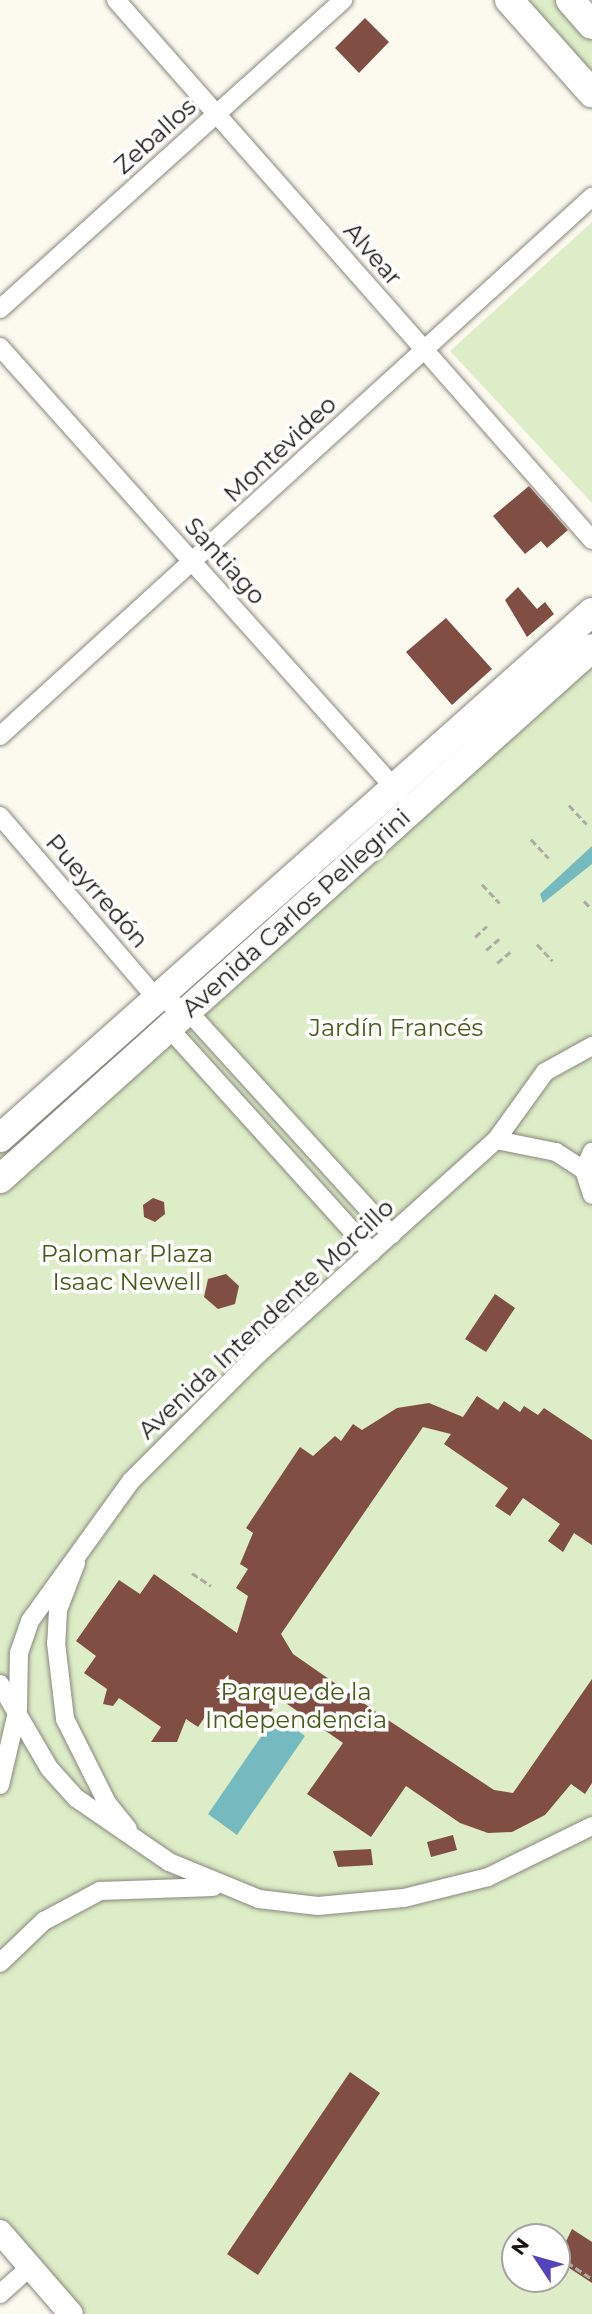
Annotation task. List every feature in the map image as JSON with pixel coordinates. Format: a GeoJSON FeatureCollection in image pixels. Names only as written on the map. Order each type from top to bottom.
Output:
{"type":"FeatureCollection","features":[{"type":"Feature","properties":{"kind":"main road"},"geometry":{"type":"LineString","coordinates":[[509,0],[592,93]]}},
{"type":"Feature","properties":{"kind":"main road"},"geometry":{"type":"LineString","coordinates":[[570,0],[592,25]]}},
{"type":"Feature","properties":{"kind":"main road","name":"Avenida Carlos Pellegrini"},"geometry":{"type":"LineString","coordinates":[[0,1138],[392,785],[592,612]]}},
{"type":"Feature","properties":{"kind":"main road","name":"Avenida Carlos Pellegrini"},"geometry":{"type":"LineString","coordinates":[[0,1179],[592,648]]}},
{"type":"Feature","properties":{"kind":"main road"},"geometry":{"type":"LineString","coordinates":[[0,2232],[71,2314]]}},
{"type":"Feature","properties":{"kind":"street","name":"Alvear"},"geometry":{"type":"LineString","coordinates":[[116,0],[592,540]]}},
{"type":"Feature","properties":{"kind":"street","name":"Zeballos"},"geometry":{"type":"LineString","coordinates":[[0,309],[343,0]]}},
{"type":"Feature","properties":{"kind":"street","name":"Montevideo"},"geometry":{"type":"LineString","coordinates":[[0,736],[592,197]]}},
{"type":"Feature","properties":{"kind":"street","name":"Santiago"},"geometry":{"type":"LineString","coordinates":[[0,347],[413,808]]}},
{"type":"Feature","properties":{"kind":"street","name":"Pueyrredón"},"geometry":{"type":"LineString","coordinates":[[0,816],[156,998]]}},
{"type":"Feature","properties":{"kind":"street"},"geometry":{"type":"LineString","coordinates":[[156,998],[392,1235]]}},
{"type":"Feature","properties":{"kind":"street"},"geometry":{"type":"LineString","coordinates":[[178,1018],[372,1253]]}},
{"type":"Feature","properties":{"kind":"street","name":"Avenida Intendente Morcillo"},"geometry":{"type":"LineString","coordinates":[[0,1785],[18,1708],[19,1653],[30,1621],[89,1534],[174,1433],[496,1140],[545,1072],[592,1046]]}},
{"type":"Feature","properties":{"kind":"street"},"geometry":{"type":"LineString","coordinates":[[496,1140],[532,1143],[584,1170]]}},
{"type":"Feature","properties":{"kind":"street"},"geometry":{"type":"LineString","coordinates":[[592,1152],[584,1170],[592,1195]]}},
{"type":"Feature","properties":{"kind":"street"},"geometry":{"type":"LineString","coordinates":[[89,1534],[58,1610],[61,1692],[86,1764],[139,1842]]}},
{"type":"Feature","properties":{"kind":"street"},"geometry":{"type":"LineString","coordinates":[[0,1684],[18,1708],[55,1775],[102,1819],[219,1887]]}},
{"type":"Feature","properties":{"kind":"street"},"geometry":{"type":"LineString","coordinates":[[0,1963],[44,1921],[100,1891],[219,1887],[318,1906],[404,1898],[488,1877],[592,1826]]}},
{"type":"Feature","properties":{"kind":"street"},"geometry":{"type":"LineString","coordinates":[[0,2294],[30,2267]]}},
{"type":"Feature","properties":{"kind":"path"},"geometry":{"type":"LineString","coordinates":[[569,805],[587,824]]}},
{"type":"Feature","properties":{"kind":"path"},"geometry":{"type":"LineString","coordinates":[[531,839],[549,858]]}},
{"type":"Feature","properties":{"kind":"path"},"geometry":{"type":"LineString","coordinates":[[482,884],[500,903]]}},
{"type":"Feature","properties":{"kind":"path"},"geometry":{"type":"LineString","coordinates":[[584,901],[592,909]]}},
{"type":"Feature","properties":{"kind":"path"},"geometry":{"type":"LineString","coordinates":[[475,937],[487,926]]}},
{"type":"Feature","properties":{"kind":"path"},"geometry":{"type":"LineString","coordinates":[[486,950],[499,939]]}},
{"type":"Feature","properties":{"kind":"path"},"geometry":{"type":"LineString","coordinates":[[537,944],[553,961]]}},
{"type":"Feature","properties":{"kind":"path"},"geometry":{"type":"LineString","coordinates":[[497,963],[510,952]]}},
{"type":"Feature","properties":{"kind":"path"},"geometry":{"type":"LineString","coordinates":[[192,1573],[211,1586]]}},
{"type":"Feature","properties":{"kind":"path"},"geometry":{"type":"LineString","coordinates":[[571,2265],[592,2278]]}},
{"type":"Feature","properties":{"kind":"green space"},"geometry":{"type":"Polygon","coordinates":[[[509,0],[570,0],[592,25],[592,93],[509,0]]]}},
{"type":"Feature","properties":{"kind":"green space"},"geometry":{"type":"Polygon","coordinates":[[[592,222],[592,503],[450,351],[592,222]]]}},
{"type":"Feature","properties":{"kind":"green space","name":"Parque de la Independencia"},"geometry":{"type":"Polygon","coordinates":[[[592,612],[592,2314],[71,2314],[0,2232],[0,1138],[592,612]]]}},
{"type":"Feature","properties":{"kind":"water"},"geometry":{"type":"Polygon","coordinates":[[[592,846],[592,864],[543,903],[540,894],[592,846]]]}},
{"type":"Feature","properties":{"kind":"water"},"geometry":{"type":"Polygon","coordinates":[[[276,1715],[305,1736],[237,1835],[208,1814],[276,1715]]]}},
{"type":"Feature","properties":{"kind":"building"},"geometry":{"type":"Polygon","coordinates":[[[365,18],[389,42],[359,73],[335,48],[365,18]]]}},
{"type":"Feature","properties":{"kind":"building"},"geometry":{"type":"Polygon","coordinates":[[[529,486],[568,530],[547,548],[541,541],[525,554],[493,516],[529,486]]]}},
{"type":"Feature","properties":{"kind":"building"},"geometry":{"type":"Polygon","coordinates":[[[518,587],[537,609],[545,602],[554,614],[527,637],[505,600],[518,587]]]}},
{"type":"Feature","properties":{"kind":"building"},"geometry":{"type":"Polygon","coordinates":[[[446,618],[492,669],[452,705],[406,652],[446,618]]]}},
{"type":"Feature","properties":{"kind":"building"},"geometry":{"type":"Polygon","coordinates":[[[153,1198],[164,1202],[165,1214],[155,1222],[144,1217],[143,1205],[153,1198]]]}},
{"type":"Feature","properties":{"kind":"building"},"geometry":{"type":"Polygon","coordinates":[[[226,1274],[239,1286],[235,1304],[218,1309],[204,1297],[208,1279],[226,1274]]]}},
{"type":"Feature","properties":{"kind":"building"},"geometry":{"type":"Polygon","coordinates":[[[495,1294],[515,1308],[486,1352],[465,1339],[495,1294]]]}},
{"type":"Feature","properties":{"kind":"building"},"geometry":{"type":"Polygon","coordinates":[[[477,1396],[498,1410],[504,1401],[520,1412],[524,1406],[538,1415],[544,1408],[592,1440],[592,1545],[574,1533],[563,1552],[548,1541],[560,1524],[523,1498],[510,1516],[495,1506],[508,1488],[444,1444],[451,1434],[423,1427],[281,1634],[293,1654],[385,1718],[494,1790],[513,1793],[592,1679],[592,1783],[585,1794],[571,1784],[545,1815],[512,1832],[488,1833],[460,1823],[406,1786],[371,1837],[307,1794],[343,1743],[280,1699],[262,1725],[241,1710],[230,1725],[209,1711],[198,1727],[186,1719],[177,1742],[151,1742],[161,1727],[119,1698],[113,1706],[103,1704],[107,1689],[84,1673],[96,1656],[76,1641],[119,1580],[140,1594],[154,1574],[237,1633],[248,1596],[236,1588],[248,1569],[240,1564],[253,1533],[246,1528],[300,1447],[313,1456],[335,1436],[341,1441],[353,1424],[362,1430],[397,1408],[429,1403],[463,1417],[477,1396]]]}},
{"type":"Feature","properties":{"kind":"building"},"geometry":{"type":"Polygon","coordinates":[[[453,1835],[457,1850],[431,1857],[427,1842],[453,1835]]]}},
{"type":"Feature","properties":{"kind":"building"},"geometry":{"type":"Polygon","coordinates":[[[371,1849],[373,1865],[338,1867],[333,1851],[371,1849]]]}},
{"type":"Feature","properties":{"kind":"building"},"geometry":{"type":"Polygon","coordinates":[[[350,2072],[380,2093],[258,2275],[227,2254],[350,2072]]]}},
{"type":"Feature","properties":{"kind":"building"},"geometry":{"type":"Polygon","coordinates":[[[572,2229],[592,2242],[592,2283],[571,2269],[572,2229]]]}},
{"type":"Feature","properties":{"kind":"park label","name":"Jardín Francés"},"geometry":{"type":"Point","coordinates":[396,1028]}},
{"type":"Feature","properties":{"kind":"park label","name":"Palomar Plaza Isaac Newell"},"geometry":{"type":"Point","coordinates":[127,1268]}}]}
